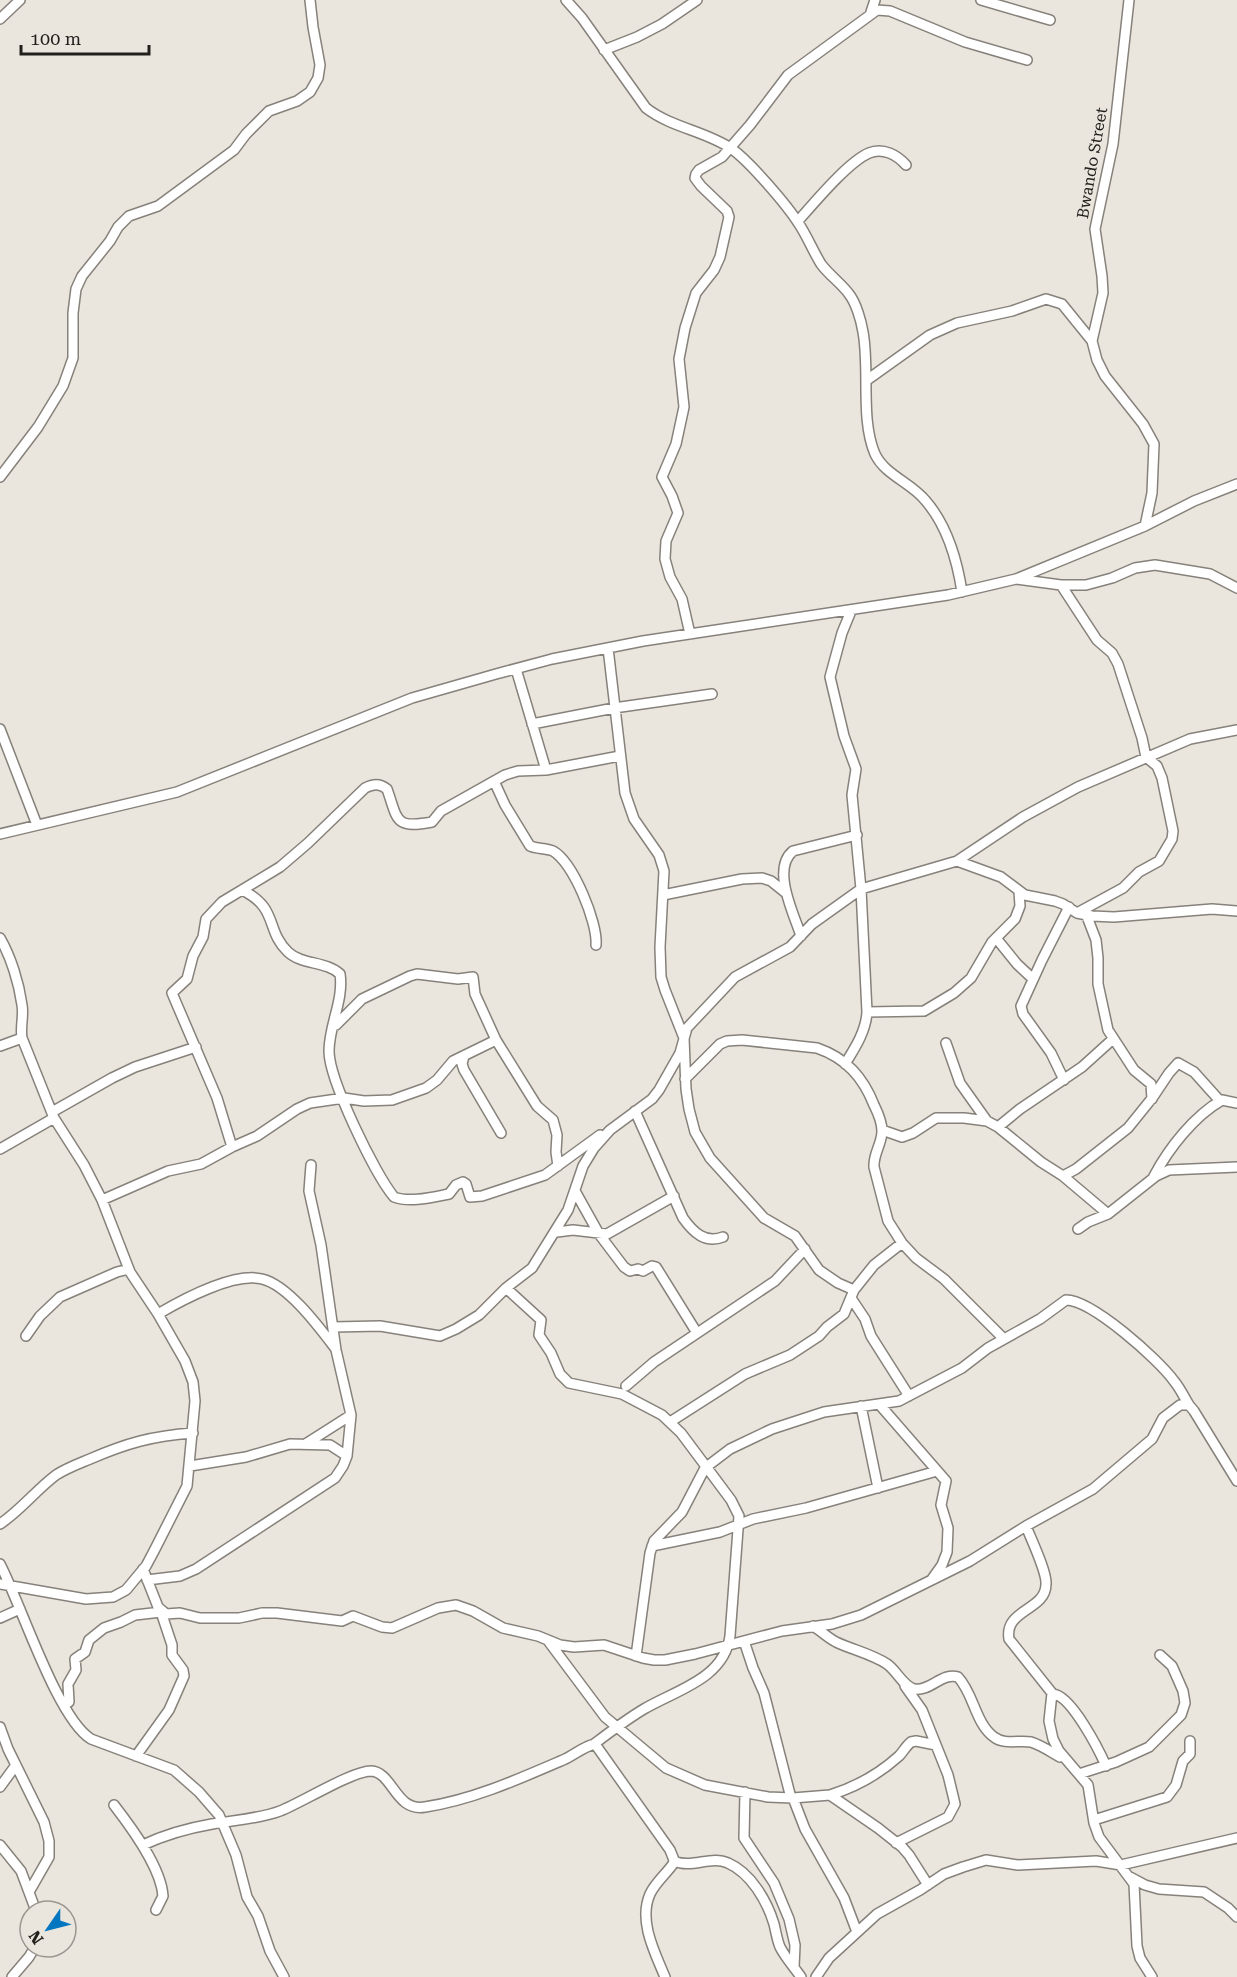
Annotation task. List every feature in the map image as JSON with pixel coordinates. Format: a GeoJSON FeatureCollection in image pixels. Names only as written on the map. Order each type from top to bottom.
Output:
{"type":"FeatureCollection","features":[{"type":"Feature","properties":{"kind":"street"},"geometry":{"type":"LineString","coordinates":[[0,19],[20,0]]}},
{"type":"Feature","properties":{"kind":"street"},"geometry":{"type":"LineString","coordinates":[[0,477],[38,427],[63,386],[73,358],[73,313],[76,290],[82,276],[110,241],[118,227],[129,216],[158,206],[234,150],[268,111],[297,101],[310,92],[318,78],[320,65],[310,0]]}},
{"type":"Feature","properties":{"kind":"street"},"geometry":{"type":"LineString","coordinates":[[566,0],[638,98],[653,114],[731,148],[748,163],[798,221],[821,264],[850,294],[863,332],[867,380],[867,422],[874,452],[879,461],[925,499],[931,508],[951,546],[962,592]]}},
{"type":"Feature","properties":{"kind":"street"},"geometry":{"type":"LineString","coordinates":[[604,50],[662,24],[697,0]]}},
{"type":"Feature","properties":{"kind":"street"},"geometry":{"type":"LineString","coordinates":[[871,12],[875,0]]}},
{"type":"Feature","properties":{"kind":"street"},"geometry":{"type":"LineString","coordinates":[[981,0],[1050,20]]}},
{"type":"Feature","properties":{"kind":"street","name":"Bwando Street"},"geometry":{"type":"LineString","coordinates":[[1092,341],[1103,293],[1095,229],[1113,144],[1130,0]]}},
{"type":"Feature","properties":{"kind":"street"},"geometry":{"type":"LineString","coordinates":[[690,633],[682,599],[670,577],[665,559],[666,541],[678,513],[662,477],[676,444],[684,407],[679,359],[685,328],[696,293],[714,270],[720,257],[729,217],[727,211],[700,186],[695,178],[696,174],[722,157],[731,148],[788,75],[876,10],[890,11],[965,42],[1027,60]]}},
{"type":"Feature","properties":{"kind":"street"},"geometry":{"type":"LineString","coordinates":[[798,221],[847,170],[870,152],[883,151],[897,156],[906,165]]}},
{"type":"Feature","properties":{"kind":"street"},"geometry":{"type":"LineString","coordinates":[[867,380],[930,335],[957,323],[1012,311],[1046,299],[1062,304],[1092,341],[1097,360],[1105,376],[1143,424],[1154,444],[1152,493],[1145,526]]}},
{"type":"Feature","properties":{"kind":"street"},"geometry":{"type":"LineString","coordinates":[[0,834],[177,792],[412,698],[516,669],[608,648],[690,633],[962,592],[1016,579],[1145,526],[1194,501],[1237,484]]}},
{"type":"Feature","properties":{"kind":"street"},"geometry":{"type":"LineString","coordinates":[[1016,579],[1061,585],[1093,583],[1135,568],[1155,565],[1210,574],[1237,588]]}},
{"type":"Feature","properties":{"kind":"street"},"geometry":{"type":"LineString","coordinates":[[1061,585],[1097,640],[1112,653],[1118,664],[1146,757],[1157,765],[1162,778],[1173,831],[1171,842],[1159,861],[1138,872],[1123,888],[1077,912],[1033,979],[1021,1006],[1023,1014],[1051,1053],[1064,1080]]}},
{"type":"Feature","properties":{"kind":"street"},"geometry":{"type":"LineString","coordinates":[[845,1064],[857,1045],[866,1022],[867,1012],[861,889],[852,792],[856,769],[844,736],[830,677],[851,610]]}},
{"type":"Feature","properties":{"kind":"street"},"geometry":{"type":"LineString","coordinates":[[608,648],[625,793],[633,817],[662,860],[664,871],[660,947],[661,976],[684,1038],[691,1119],[701,1144],[710,1158],[764,1218],[793,1234],[816,1267],[853,1294],[871,1336],[909,1396]]}},
{"type":"Feature","properties":{"kind":"street"},"geometry":{"type":"LineString","coordinates":[[516,669],[546,770]]}},
{"type":"Feature","properties":{"kind":"street"},"geometry":{"type":"LineString","coordinates":[[532,724],[614,708],[712,694]]}},
{"type":"Feature","properties":{"kind":"street"},"geometry":{"type":"LineString","coordinates":[[0,729],[37,825]]}},
{"type":"Feature","properties":{"kind":"street"},"geometry":{"type":"LineString","coordinates":[[242,890],[252,895],[265,907],[277,936],[291,954],[332,968],[340,974],[339,1001],[329,1053],[333,1073],[372,1163],[396,1198],[424,1198],[450,1194],[456,1185],[463,1182],[469,1195],[476,1197],[545,1175],[652,1099],[660,1090],[680,1053],[687,1028],[735,977],[790,947],[816,921],[861,889],[957,861],[984,841],[1063,794],[1190,739],[1237,729]]}},
{"type":"Feature","properties":{"kind":"street"},"geometry":{"type":"LineString","coordinates":[[232,1147],[217,1098],[172,993],[188,979],[193,956],[203,937],[206,919],[222,902],[280,867],[371,785],[377,784],[387,789],[397,818],[401,823],[407,825],[432,822],[441,811],[494,781],[519,771],[546,770],[620,756]]}},
{"type":"Feature","properties":{"kind":"street"},"geometry":{"type":"LineString","coordinates":[[494,781],[505,805],[530,846],[555,853],[574,874],[592,924],[596,945]]}},
{"type":"Feature","properties":{"kind":"street"},"geometry":{"type":"LineString","coordinates":[[801,936],[787,894],[784,868],[790,854],[793,851],[831,840],[856,835]]}},
{"type":"Feature","properties":{"kind":"street"},"geometry":{"type":"LineString","coordinates":[[957,861],[1005,879],[1019,891],[1032,897],[1055,901],[1077,912],[1114,916],[1212,909],[1237,911]]}},
{"type":"Feature","properties":{"kind":"street"},"geometry":{"type":"LineString","coordinates":[[663,895],[742,879],[762,878],[771,881],[787,894]]}},
{"type":"Feature","properties":{"kind":"street"},"geometry":{"type":"LineString","coordinates":[[867,1012],[924,1011],[954,993],[971,978],[996,938],[1016,916],[1020,906],[1019,891]]}},
{"type":"Feature","properties":{"kind":"street"},"geometry":{"type":"LineString","coordinates":[[1077,912],[1096,940],[1098,984],[1108,1028],[1134,1070],[1151,1084],[1152,1099]]}},
{"type":"Feature","properties":{"kind":"street"},"geometry":{"type":"LineString","coordinates":[[0,938],[4,960],[22,1005],[22,1038],[53,1115],[84,1165],[102,1200],[129,1269],[185,1361],[193,1382],[195,1401],[190,1466],[184,1493],[143,1569],[123,1593],[96,1600],[69,1598],[0,1584]]}},
{"type":"Feature","properties":{"kind":"street"},"geometry":{"type":"LineString","coordinates":[[996,938],[1017,964],[1033,979]]}},
{"type":"Feature","properties":{"kind":"street"},"geometry":{"type":"LineString","coordinates":[[333,1030],[351,1008],[362,999],[410,976],[417,974],[458,979],[472,976],[475,980],[475,993],[496,1040],[537,1106],[553,1120],[557,1135],[558,1166]]}},
{"type":"Feature","properties":{"kind":"street"},"geometry":{"type":"LineString","coordinates":[[0,1046],[22,1038]]}},
{"type":"Feature","properties":{"kind":"street"},"geometry":{"type":"LineString","coordinates":[[998,1127],[1020,1109],[1082,1067],[1113,1039]]}},
{"type":"Feature","properties":{"kind":"street"},"geometry":{"type":"LineString","coordinates":[[102,1200],[168,1171],[201,1164],[257,1136],[302,1106],[344,1098],[364,1101],[392,1100],[405,1096],[433,1084],[450,1064],[496,1040]]}},
{"type":"Feature","properties":{"kind":"street"},"geometry":{"type":"LineString","coordinates":[[686,1079],[720,1044],[730,1040],[802,1045],[826,1052],[845,1064],[864,1082],[878,1114],[882,1130],[874,1158],[876,1178],[888,1221],[902,1243],[916,1258],[944,1279],[1004,1339]]}},
{"type":"Feature","properties":{"kind":"street"},"geometry":{"type":"LineString","coordinates":[[946,1043],[960,1083],[987,1121]]}},
{"type":"Feature","properties":{"kind":"street"},"geometry":{"type":"LineString","coordinates":[[0,1149],[112,1078],[135,1067],[196,1047]]}},
{"type":"Feature","properties":{"kind":"street"},"geometry":{"type":"LineString","coordinates":[[464,1056],[462,1064],[464,1070],[501,1133]]}},
{"type":"Feature","properties":{"kind":"street"},"geometry":{"type":"LineString","coordinates":[[1063,1176],[1076,1169],[1128,1128],[1152,1099],[1168,1073],[1179,1062],[1194,1072],[1220,1101]]}},
{"type":"Feature","properties":{"kind":"street"},"geometry":{"type":"LineString","coordinates":[[1152,1179],[1174,1146],[1201,1116],[1220,1101],[1237,1103]]}},
{"type":"Feature","properties":{"kind":"street"},"geometry":{"type":"LineString","coordinates":[[634,1111],[683,1218],[706,1239],[723,1237]]}},
{"type":"Feature","properties":{"kind":"street"},"geometry":{"type":"LineString","coordinates":[[882,1130],[902,1137],[938,1118],[987,1121],[1063,1176],[1108,1214]]}},
{"type":"Feature","properties":{"kind":"street"},"geometry":{"type":"LineString","coordinates":[[333,1327],[380,1326],[442,1336],[479,1315],[506,1288],[534,1266],[568,1210],[585,1162],[610,1130]]}},
{"type":"Feature","properties":{"kind":"street"},"geometry":{"type":"LineString","coordinates":[[147,1580],[180,1576],[207,1562],[341,1472],[346,1456],[351,1415],[336,1350],[321,1245],[309,1191],[311,1165]]}},
{"type":"Feature","properties":{"kind":"street"},"geometry":{"type":"LineString","coordinates":[[1078,1229],[1108,1214],[1152,1179],[1169,1170],[1237,1167]]}},
{"type":"Feature","properties":{"kind":"street"},"geometry":{"type":"LineString","coordinates":[[575,1191],[598,1234],[626,1269],[644,1270],[652,1266],[656,1267],[697,1333]]}},
{"type":"Feature","properties":{"kind":"street"},"geometry":{"type":"LineString","coordinates":[[557,1232],[573,1230],[605,1235],[674,1196]]}},
{"type":"Feature","properties":{"kind":"street"},"geometry":{"type":"LineString","coordinates":[[670,1422],[745,1374],[790,1355],[810,1343],[844,1314],[853,1294],[874,1265],[902,1243]]}},
{"type":"Feature","properties":{"kind":"street"},"geometry":{"type":"LineString","coordinates":[[626,1386],[654,1362],[775,1281],[805,1250]]}},
{"type":"Feature","properties":{"kind":"street"},"geometry":{"type":"LineString","coordinates":[[26,1336],[40,1316],[60,1297],[129,1269]]}},
{"type":"Feature","properties":{"kind":"street"},"geometry":{"type":"LineString","coordinates":[[158,1314],[202,1291],[237,1280],[259,1278],[274,1284],[294,1301],[336,1350]]}},
{"type":"Feature","properties":{"kind":"street"},"geometry":{"type":"LineString","coordinates":[[143,1845],[191,1829],[273,1814],[353,1776],[369,1771],[381,1775],[411,1807],[422,1808],[444,1804],[516,1779],[563,1760],[594,1744],[642,1710],[694,1683],[717,1665],[725,1655],[729,1645],[739,1524],[737,1512],[731,1500],[681,1433],[670,1422],[649,1407],[622,1394],[564,1380],[539,1335],[541,1320],[506,1288]]}},
{"type":"Feature","properties":{"kind":"street"},"geometry":{"type":"LineString","coordinates":[[636,1656],[654,1541],[682,1512],[705,1468],[719,1456],[741,1442],[772,1429],[824,1412],[899,1401],[962,1368],[1004,1339],[1040,1319],[1064,1301],[1075,1301],[1115,1326],[1153,1357],[1174,1380],[1237,1482]]}},
{"type":"Feature","properties":{"kind":"street"},"geometry":{"type":"LineString","coordinates":[[879,1404],[946,1480],[941,1505],[948,1533],[946,1556],[931,1581]]}},
{"type":"Feature","properties":{"kind":"street"},"geometry":{"type":"LineString","coordinates":[[64,1705],[69,1702],[68,1684],[76,1670],[75,1659],[84,1652],[89,1640],[104,1628],[135,1615],[161,1612],[187,1614],[200,1618],[239,1618],[262,1613],[277,1613],[342,1621],[353,1616],[382,1627],[392,1628],[438,1608],[452,1605],[467,1608],[503,1628],[570,1647],[604,1645],[636,1656],[665,1660],[782,1631],[832,1624],[861,1615],[970,1561],[1101,1484],[1152,1439],[1163,1418],[1180,1405],[1189,1405]]}},
{"type":"Feature","properties":{"kind":"street"},"geometry":{"type":"LineString","coordinates":[[861,1406],[878,1488]]}},
{"type":"Feature","properties":{"kind":"street"},"geometry":{"type":"LineString","coordinates":[[306,1444],[351,1415]]}},
{"type":"Feature","properties":{"kind":"street"},"geometry":{"type":"LineString","coordinates":[[0,1524],[22,1507],[51,1479],[66,1469],[135,1441],[193,1433]]}},
{"type":"Feature","properties":{"kind":"street"},"geometry":{"type":"LineString","coordinates":[[190,1466],[246,1457],[290,1444],[330,1445],[346,1456]]}},
{"type":"Feature","properties":{"kind":"street"},"geometry":{"type":"LineString","coordinates":[[652,1546],[720,1532],[739,1524],[807,1508],[937,1471]]}},
{"type":"Feature","properties":{"kind":"street"},"geometry":{"type":"LineString","coordinates":[[1026,1526],[1046,1579],[1046,1592],[1042,1599],[1012,1620],[1008,1635],[1014,1646],[1053,1694],[1060,1696],[1074,1712],[1106,1766]]}},
{"type":"Feature","properties":{"kind":"street"},"geometry":{"type":"LineString","coordinates":[[0,1564],[54,1688],[84,1734],[176,1771],[199,1792],[224,1823],[236,1855],[247,1897],[258,1916],[270,1951],[285,1977]]}},
{"type":"Feature","properties":{"kind":"street"},"geometry":{"type":"LineString","coordinates":[[136,1756],[169,1710],[184,1676],[183,1670],[172,1655],[172,1645],[161,1612],[143,1569]]}},
{"type":"Feature","properties":{"kind":"street"},"geometry":{"type":"LineString","coordinates":[[0,1618],[20,1609]]}},
{"type":"Feature","properties":{"kind":"street"},"geometry":{"type":"LineString","coordinates":[[813,1626],[836,1642],[877,1658],[892,1668],[908,1686],[919,1689],[942,1678],[956,1676],[965,1686],[981,1720],[994,1737],[1001,1740],[1031,1742],[1065,1759]]}},
{"type":"Feature","properties":{"kind":"street"},"geometry":{"type":"LineString","coordinates":[[547,1641],[601,1713],[616,1728],[662,1766],[677,1775],[705,1785],[792,1798],[830,1795],[854,1788],[875,1775],[911,1742],[936,1745]]}},
{"type":"Feature","properties":{"kind":"street"},"geometry":{"type":"LineString","coordinates":[[744,1641],[764,1693],[792,1798],[805,1829],[844,1898],[857,1932]]}},
{"type":"Feature","properties":{"kind":"street"},"geometry":{"type":"LineString","coordinates":[[1079,1774],[1132,1756],[1149,1747],[1183,1712],[1185,1700],[1178,1678],[1173,1666],[1160,1655]]}},
{"type":"Feature","properties":{"kind":"street"},"geometry":{"type":"LineString","coordinates":[[896,1843],[948,1817],[953,1810],[954,1797],[922,1710],[902,1678]]}},
{"type":"Feature","properties":{"kind":"street"},"geometry":{"type":"LineString","coordinates":[[1053,1694],[1049,1714],[1055,1744],[1065,1759],[1086,1780],[1099,1837],[1135,1887],[1135,1920],[1139,1953],[1152,1977]]}},
{"type":"Feature","properties":{"kind":"street"},"geometry":{"type":"LineString","coordinates":[[0,1727],[44,1822],[49,1841],[48,1859],[29,1892]]}},
{"type":"Feature","properties":{"kind":"street"},"geometry":{"type":"LineString","coordinates":[[1094,1820],[1169,1796],[1176,1785],[1183,1761],[1190,1754],[1190,1741]]}},
{"type":"Feature","properties":{"kind":"street"},"geometry":{"type":"LineString","coordinates":[[594,1744],[600,1749],[670,1850],[674,1861]]}},
{"type":"Feature","properties":{"kind":"street"},"geometry":{"type":"LineString","coordinates":[[0,1787],[16,1765]]}},
{"type":"Feature","properties":{"kind":"street"},"geometry":{"type":"LineString","coordinates":[[745,1792],[744,1838],[774,1883],[789,1919],[795,1945],[794,1967]]}},
{"type":"Feature","properties":{"kind":"street"},"geometry":{"type":"LineString","coordinates":[[830,1795],[896,1843],[909,1855],[928,1885]]}},
{"type":"Feature","properties":{"kind":"street"},"geometry":{"type":"LineString","coordinates":[[114,1804],[143,1845],[162,1891],[162,1900],[156,1910]]}},
{"type":"Feature","properties":{"kind":"street"},"geometry":{"type":"LineString","coordinates":[[816,1977],[822,1966],[884,1909],[944,1874],[986,1860],[1018,1865],[1088,1861],[1120,1865],[1237,1838]]}},
{"type":"Feature","properties":{"kind":"street"},"geometry":{"type":"LineString","coordinates":[[0,1845],[21,1872],[32,1899]]}},
{"type":"Feature","properties":{"kind":"street"},"geometry":{"type":"LineString","coordinates":[[674,1861],[688,1865],[726,1862],[739,1870],[763,1899],[780,1946],[801,1977]]}},
{"type":"Feature","properties":{"kind":"street"},"geometry":{"type":"LineString","coordinates":[[665,1977],[650,1940],[646,1910],[652,1891],[674,1861]]}},
{"type":"Feature","properties":{"kind":"street"},"geometry":{"type":"LineString","coordinates":[[1130,1877],[1159,1889],[1204,1892],[1237,1917]]}},
{"type":"Feature","properties":{"kind":"street"},"geometry":{"type":"LineString","coordinates":[[12,1977],[27,1959]]}}]}
